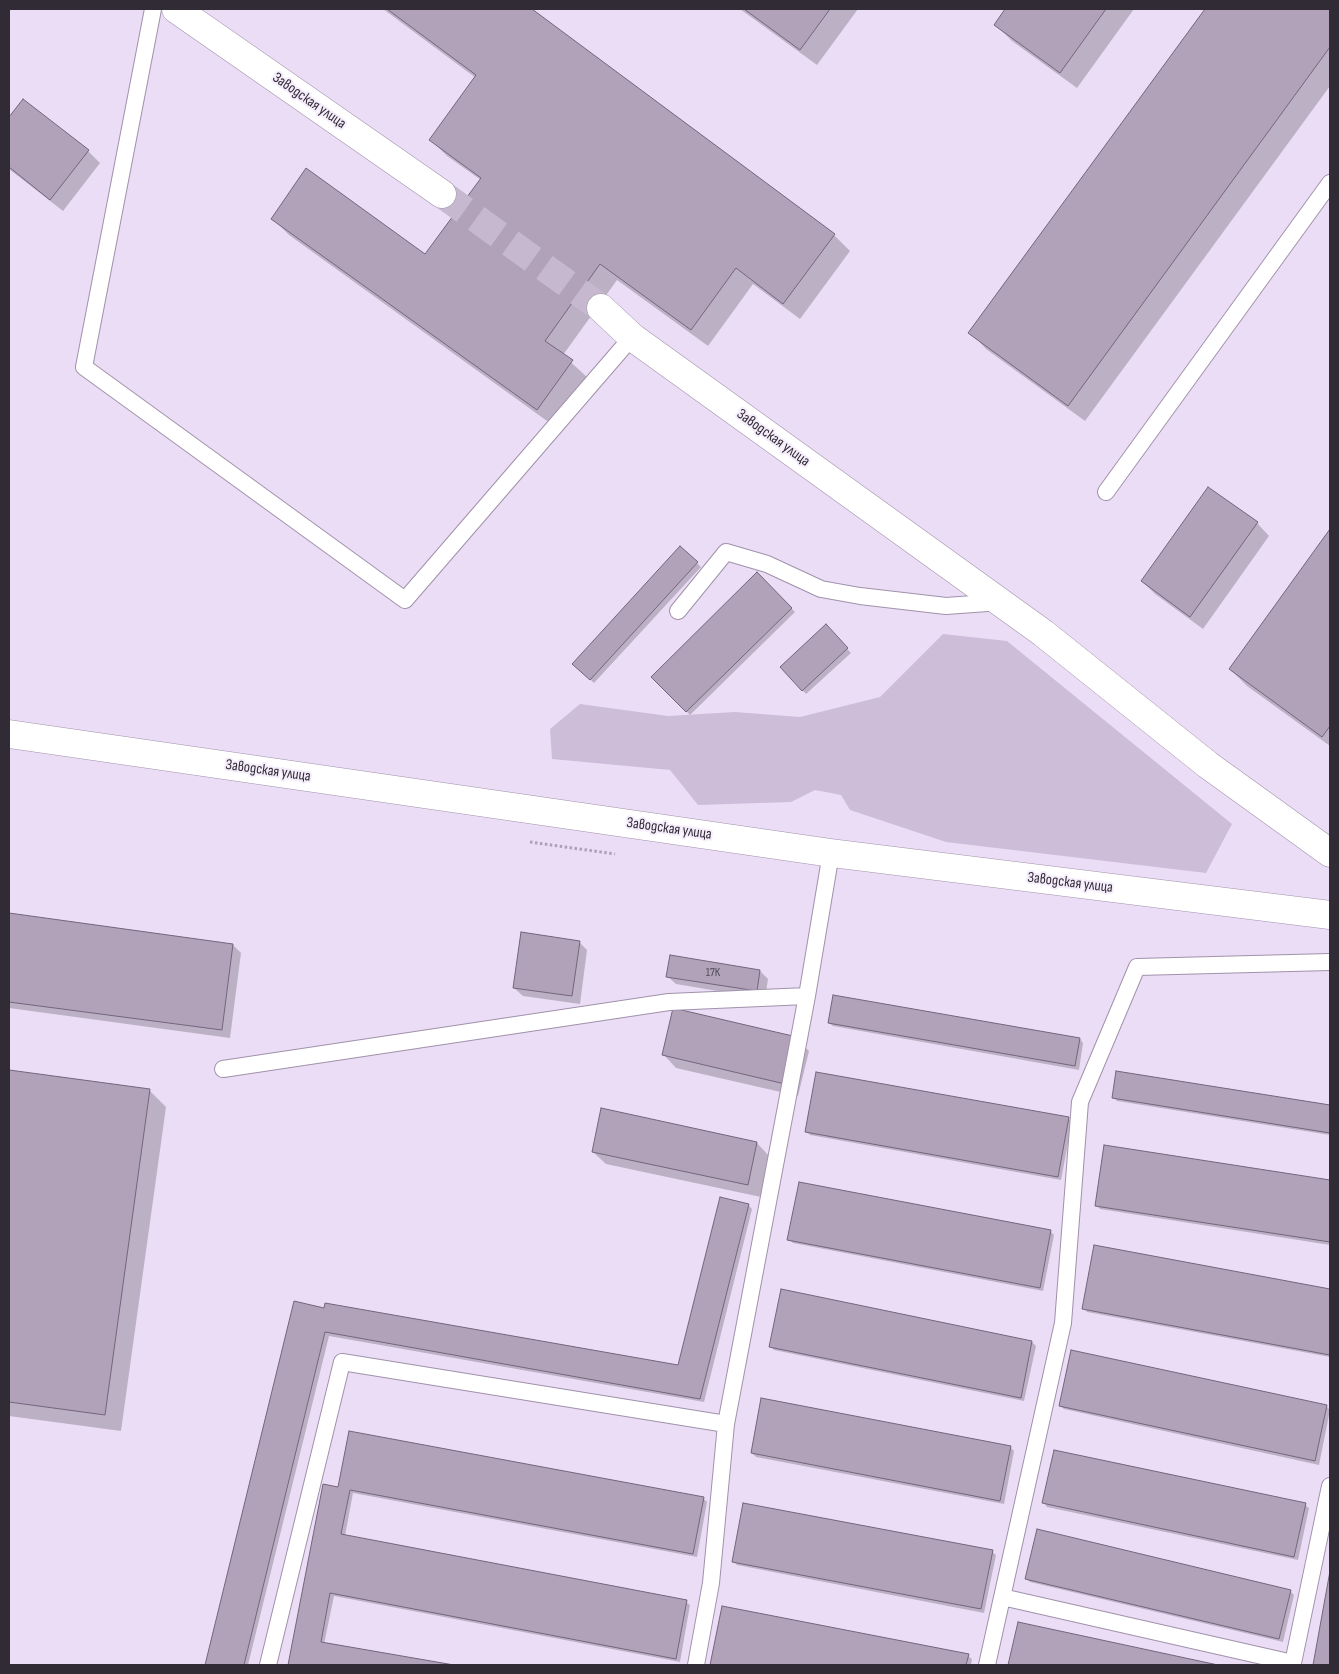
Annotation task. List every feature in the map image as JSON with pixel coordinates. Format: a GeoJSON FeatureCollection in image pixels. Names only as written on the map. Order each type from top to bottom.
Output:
{"type":"FeatureCollection","features":[{"type":"Feature","properties":{"kind":"street","name":"Заводская улица"},"geometry":{"type":"LineString","coordinates":[[176,9],[442,194]]}},
{"type":"Feature","properties":{"kind":"street","name":"Заводская улица"},"geometry":{"type":"LineString","coordinates":[[601,308],[632,336],[1043,633],[1208,765],[1330,853]]}},
{"type":"Feature","properties":{"kind":"street","name":"Заводская улица"},"geometry":{"type":"LineString","coordinates":[[9,734],[831,853],[1330,915]]}},
{"type":"Feature","properties":{"kind":"lane"},"geometry":{"type":"LineString","coordinates":[[153,9],[84,368],[406,600],[632,336]]}},
{"type":"Feature","properties":{"kind":"lane"},"geometry":{"type":"LineString","coordinates":[[1106,492],[1330,183]]}},
{"type":"Feature","properties":{"kind":"lane"},"geometry":{"type":"LineString","coordinates":[[678,611],[726,552],[767,564],[821,589],[946,606],[1001,602]]}},
{"type":"Feature","properties":{"kind":"lane"},"geometry":{"type":"LineString","coordinates":[[696,1665],[711,1583],[726,1424],[808,996],[831,853]]}},
{"type":"Feature","properties":{"kind":"lane"},"geometry":{"type":"LineString","coordinates":[[987,1665],[1063,1323],[1080,1102],[1137,967],[1330,962]]}},
{"type":"Feature","properties":{"kind":"lane"},"geometry":{"type":"LineString","coordinates":[[223,1069],[669,1002],[808,996]]}},
{"type":"Feature","properties":{"kind":"lane"},"geometry":{"type":"LineString","coordinates":[[268,1665],[342,1362],[726,1424]]}},
{"type":"Feature","properties":{"kind":"lane"},"geometry":{"type":"LineString","coordinates":[[1002,1597],[1293,1663],[1330,1486]]}},
{"type":"Feature","properties":{"kind":"shaded area"},"geometry":{"type":"Polygon","coordinates":[[[943,634],[1007,641],[1232,824],[1206,873],[946,842],[850,810],[841,795],[815,790],[791,802],[698,805],[670,770],[552,759],[550,729],[580,704],[668,716],[735,712],[800,717],[880,697],[943,634]]]}},
{"type":"Feature","properties":{"kind":"building"},"geometry":{"type":"Polygon","coordinates":[[[387,9],[532,9],[835,234],[783,304],[736,268],[691,330],[600,264],[545,341],[573,360],[537,410],[271,219],[306,168],[425,254],[481,178],[429,140],[476,75],[387,9]]]}},
{"type":"Feature","properties":{"kind":"building"},"geometry":{"type":"Polygon","coordinates":[[[744,9],[830,9],[800,50],[744,9]]]}},
{"type":"Feature","properties":{"kind":"building"},"geometry":{"type":"Polygon","coordinates":[[[1005,9],[1106,9],[1060,73],[994,25],[1005,9]]]}},
{"type":"Feature","properties":{"kind":"building"},"geometry":{"type":"Polygon","coordinates":[[[1205,9],[1330,9],[1330,47],[1068,406],[968,333],[1205,9]]]}},
{"type":"Feature","properties":{"kind":"building"},"geometry":{"type":"Polygon","coordinates":[[[23,99],[89,150],[50,200],[9,167],[9,117],[23,99]]]}},
{"type":"Feature","properties":{"kind":"building"},"geometry":{"type":"Polygon","coordinates":[[[1208,487],[1258,522],[1190,617],[1141,581],[1208,487]]]}},
{"type":"Feature","properties":{"kind":"building"},"geometry":{"type":"Polygon","coordinates":[[[1330,529],[1330,726],[1322,737],[1229,669],[1330,529]]]}},
{"type":"Feature","properties":{"kind":"building"},"geometry":{"type":"Polygon","coordinates":[[[680,546],[698,562],[590,680],[572,664],[680,546]]]}},
{"type":"Feature","properties":{"kind":"building"},"geometry":{"type":"Polygon","coordinates":[[[757,572],[792,608],[686,712],[651,677],[757,572]]]}},
{"type":"Feature","properties":{"kind":"building"},"geometry":{"type":"Polygon","coordinates":[[[826,624],[848,648],[802,691],[780,667],[826,624]]]}},
{"type":"Feature","properties":{"kind":"building"},"geometry":{"type":"Polygon","coordinates":[[[9,913],[233,944],[222,1030],[9,1002],[9,913]]]}},
{"type":"Feature","properties":{"kind":"building"},"geometry":{"type":"Polygon","coordinates":[[[521,932],[580,941],[572,996],[513,988],[521,932]]]}},
{"type":"Feature","properties":{"kind":"building"},"geometry":{"type":"Polygon","coordinates":[[[670,955],[760,970],[757,991],[666,977],[670,955]]]}},
{"type":"Feature","properties":{"kind":"building"},"geometry":{"type":"Polygon","coordinates":[[[833,995],[1080,1038],[1075,1066],[828,1023],[833,995]]]}},
{"type":"Feature","properties":{"kind":"building"},"geometry":{"type":"Polygon","coordinates":[[[673,1008],[797,1037],[785,1084],[662,1055],[673,1008]]]}},
{"type":"Feature","properties":{"kind":"building"},"geometry":{"type":"Polygon","coordinates":[[[9,1070],[150,1089],[105,1415],[9,1402],[9,1070]]]}},
{"type":"Feature","properties":{"kind":"building"},"geometry":{"type":"Polygon","coordinates":[[[1116,1071],[1330,1105],[1330,1133],[1112,1098],[1116,1071]]]}},
{"type":"Feature","properties":{"kind":"building"},"geometry":{"type":"Polygon","coordinates":[[[816,1072],[1069,1117],[1058,1177],[805,1132],[816,1072]]]}},
{"type":"Feature","properties":{"kind":"building"},"geometry":{"type":"Polygon","coordinates":[[[601,1108],[757,1142],[748,1185],[592,1152],[601,1108]]]}},
{"type":"Feature","properties":{"kind":"building"},"geometry":{"type":"Polygon","coordinates":[[[1104,1145],[1330,1180],[1330,1242],[1095,1206],[1104,1145]]]}},
{"type":"Feature","properties":{"kind":"building"},"geometry":{"type":"Polygon","coordinates":[[[799,1182],[1051,1230],[1040,1288],[787,1240],[799,1182]]]}},
{"type":"Feature","properties":{"kind":"building"},"geometry":{"type":"Polygon","coordinates":[[[720,1197],[749,1204],[700,1399],[325,1332],[244,1665],[205,1665],[294,1301],[324,1308],[325,1303],[678,1365],[720,1197]]]}},
{"type":"Feature","properties":{"kind":"building"},"geometry":{"type":"Polygon","coordinates":[[[1094,1245],[1330,1289],[1330,1355],[1082,1309],[1094,1245]]]}},
{"type":"Feature","properties":{"kind":"building"},"geometry":{"type":"Polygon","coordinates":[[[781,1289],[1032,1341],[1021,1398],[769,1347],[781,1289]]]}},
{"type":"Feature","properties":{"kind":"building"},"geometry":{"type":"Polygon","coordinates":[[[1071,1350],[1327,1405],[1315,1461],[1059,1406],[1071,1350]]]}},
{"type":"Feature","properties":{"kind":"building"},"geometry":{"type":"Polygon","coordinates":[[[761,1398],[1011,1446],[1000,1501],[751,1453],[761,1398]]]}},
{"type":"Feature","properties":{"kind":"building"},"geometry":{"type":"Polygon","coordinates":[[[349,1431],[704,1497],[693,1554],[350,1490],[341,1534],[687,1600],[676,1659],[330,1593],[321,1642],[454,1665],[288,1665],[323,1484],[338,1487],[349,1431]]]}},
{"type":"Feature","properties":{"kind":"building"},"geometry":{"type":"Polygon","coordinates":[[[1054,1450],[1306,1503],[1294,1557],[1042,1503],[1054,1450]]]}},
{"type":"Feature","properties":{"kind":"building"},"geometry":{"type":"Polygon","coordinates":[[[743,1503],[993,1550],[981,1609],[732,1562],[743,1503]]]}},
{"type":"Feature","properties":{"kind":"building"},"geometry":{"type":"Polygon","coordinates":[[[1037,1529],[1291,1590],[1279,1639],[1025,1579],[1037,1529]]]}},
{"type":"Feature","properties":{"kind":"building"},"geometry":{"type":"Polygon","coordinates":[[[1330,1571],[1330,1665],[1313,1665],[1330,1571]]]}},
{"type":"Feature","properties":{"kind":"building"},"geometry":{"type":"Polygon","coordinates":[[[722,1606],[969,1654],[966,1665],[710,1665],[722,1606]]]}},
{"type":"Feature","properties":{"kind":"building"},"geometry":{"type":"Polygon","coordinates":[[[1018,1622],[1218,1665],[1008,1665],[1018,1622]]]}},
{"type":"Feature","properties":{"kind":"tunnel"},"geometry":{"type":"LineString","coordinates":[[442,194],[601,308]]}}]}
